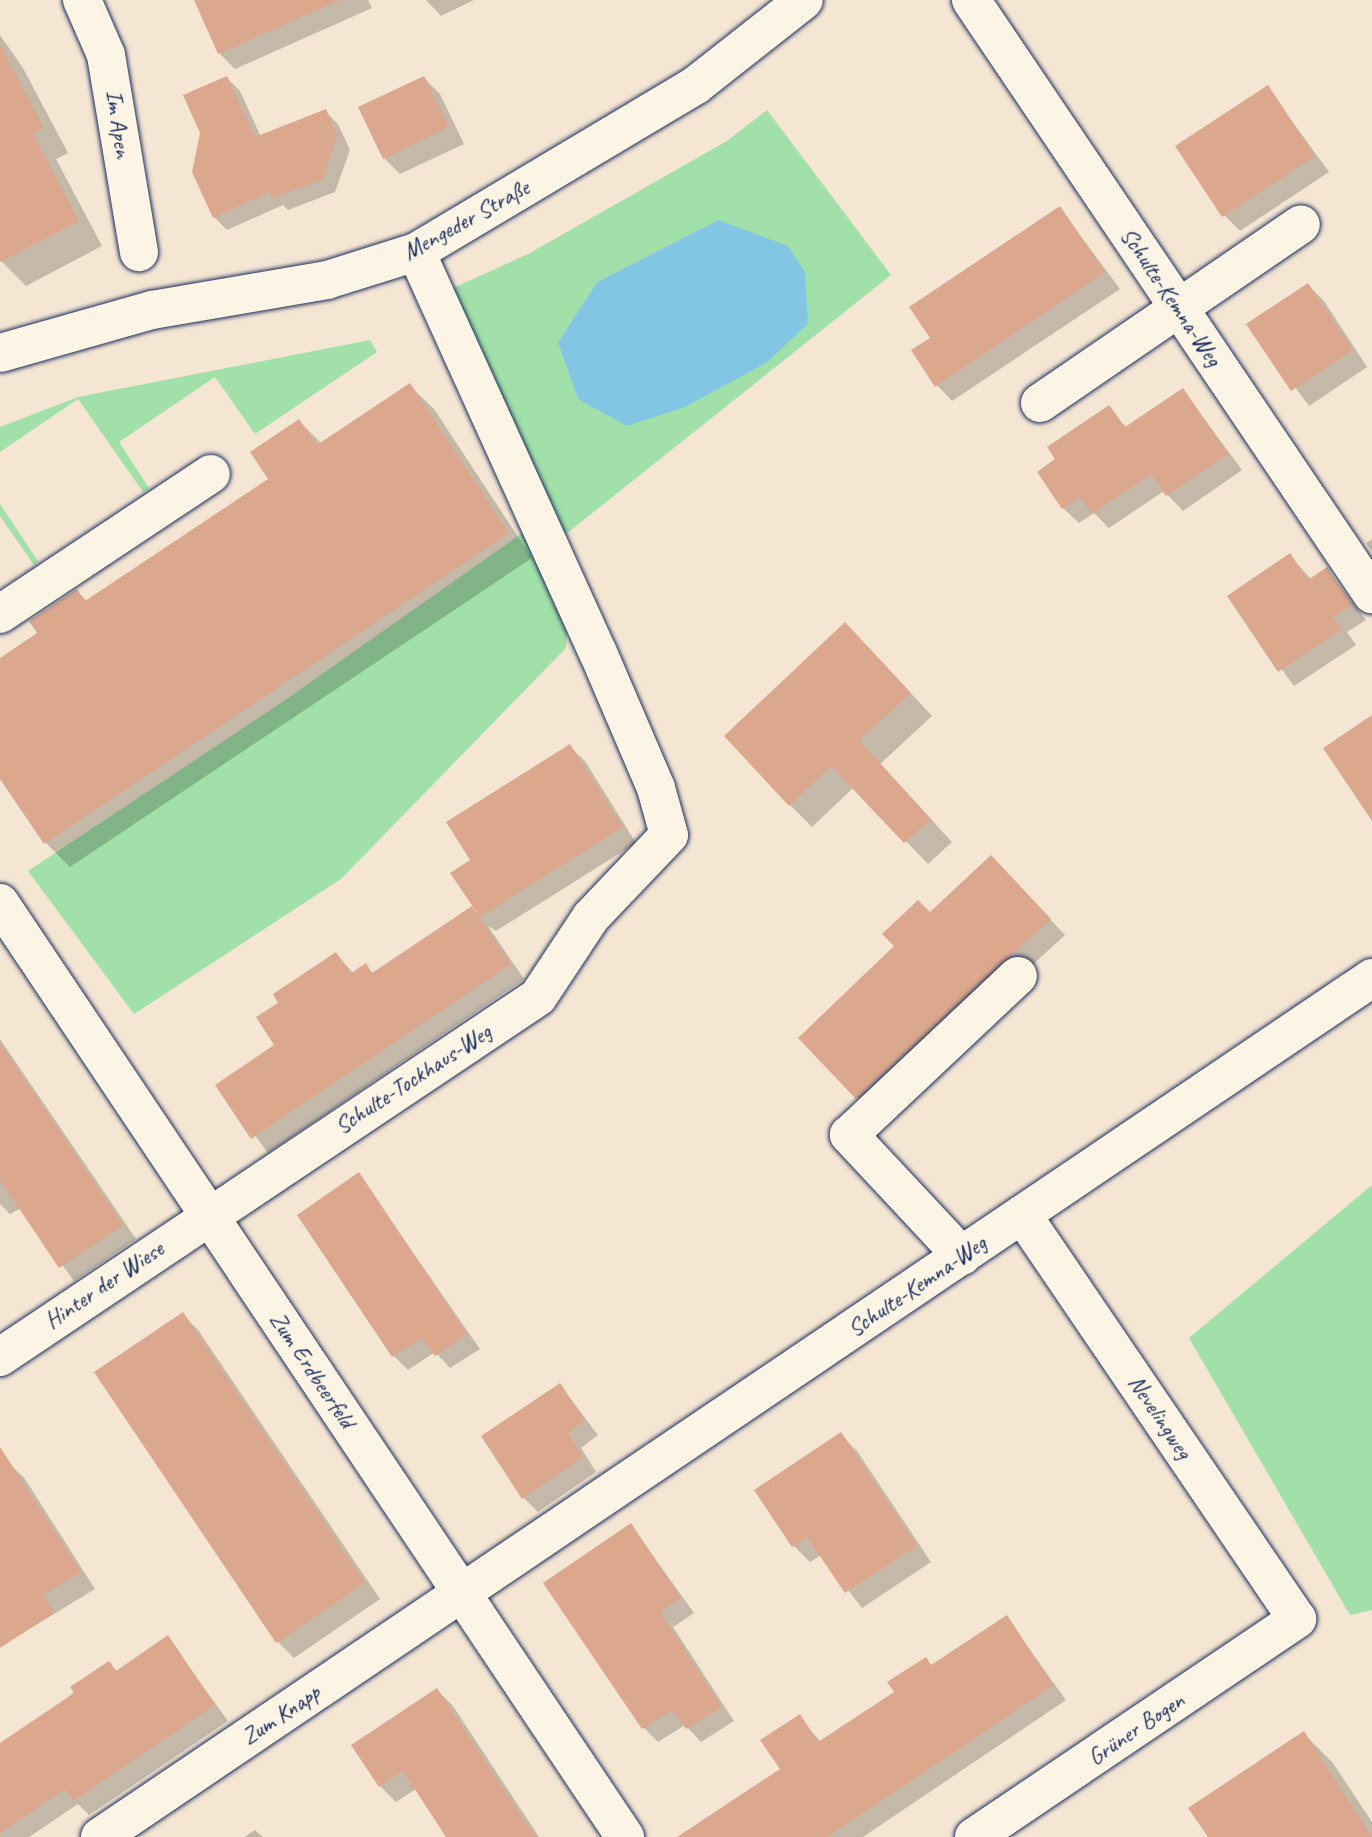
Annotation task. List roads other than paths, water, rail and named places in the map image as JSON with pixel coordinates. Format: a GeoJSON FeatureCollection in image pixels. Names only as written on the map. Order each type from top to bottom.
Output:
{"type":"FeatureCollection","features":[{"type":"Feature","properties":{"kind":"street","name":"Im Apen"},"geometry":{"type":"LineString","coordinates":[[82,0],[106,55],[139,252]]}},
{"type":"Feature","properties":{"kind":"street","name":"Mengeder Straße"},"geometry":{"type":"LineString","coordinates":[[0,353],[152,310],[327,280],[416,252],[696,85],[804,0]]}},
{"type":"Feature","properties":{"kind":"street","name":"Schulte-Kemna-Weg"},"geometry":{"type":"LineString","coordinates":[[971,0],[1372,594]]}},
{"type":"Feature","properties":{"kind":"street"},"geometry":{"type":"LineString","coordinates":[[1040,403],[1301,224]]}},
{"type":"Feature","properties":{"kind":"street","name":"Schulte-Tockhaus-Weg"},"geometry":{"type":"LineString","coordinates":[[208,1214],[538,997],[591,917],[669,835],[656,788],[598,653],[416,252]]}},
{"type":"Feature","properties":{"kind":"street"},"geometry":{"type":"LineString","coordinates":[[0,614],[211,474]]}},
{"type":"Feature","properties":{"kind":"street","name":"Zum Erdbeerfeld"},"geometry":{"type":"LineString","coordinates":[[0,903],[625,1837]]}},
{"type":"Feature","properties":{"kind":"street"},"geometry":{"type":"LineString","coordinates":[[962,1256],[849,1135],[1018,975]]}},
{"type":"Feature","properties":{"kind":"street","name":"Schulte-Kemna-Weg"},"geometry":{"type":"LineString","coordinates":[[461,1594],[1372,978]]}},
{"type":"Feature","properties":{"kind":"street","name":"Hinter der Wiese"},"geometry":{"type":"LineString","coordinates":[[0,1357],[208,1214]]}},
{"type":"Feature","properties":{"kind":"street","name":"Nevelingweg"},"geometry":{"type":"LineString","coordinates":[[1023,1215],[1297,1619]]}},
{"type":"Feature","properties":{"kind":"street","name":"Zum Knapp"},"geometry":{"type":"LineString","coordinates":[[100,1837],[461,1594]]}},
{"type":"Feature","properties":{"kind":"street","name":"Grüner Bogen"},"geometry":{"type":"LineString","coordinates":[[974,1837],[1297,1619]]}},
{"type":"Feature","properties":{"kind":"water"},"geometry":{"type":"Polygon","coordinates":[[[718,220],[788,246],[805,272],[808,324],[766,363],[685,407],[627,426],[578,399],[558,342],[597,282],[718,220]]]}}]}
